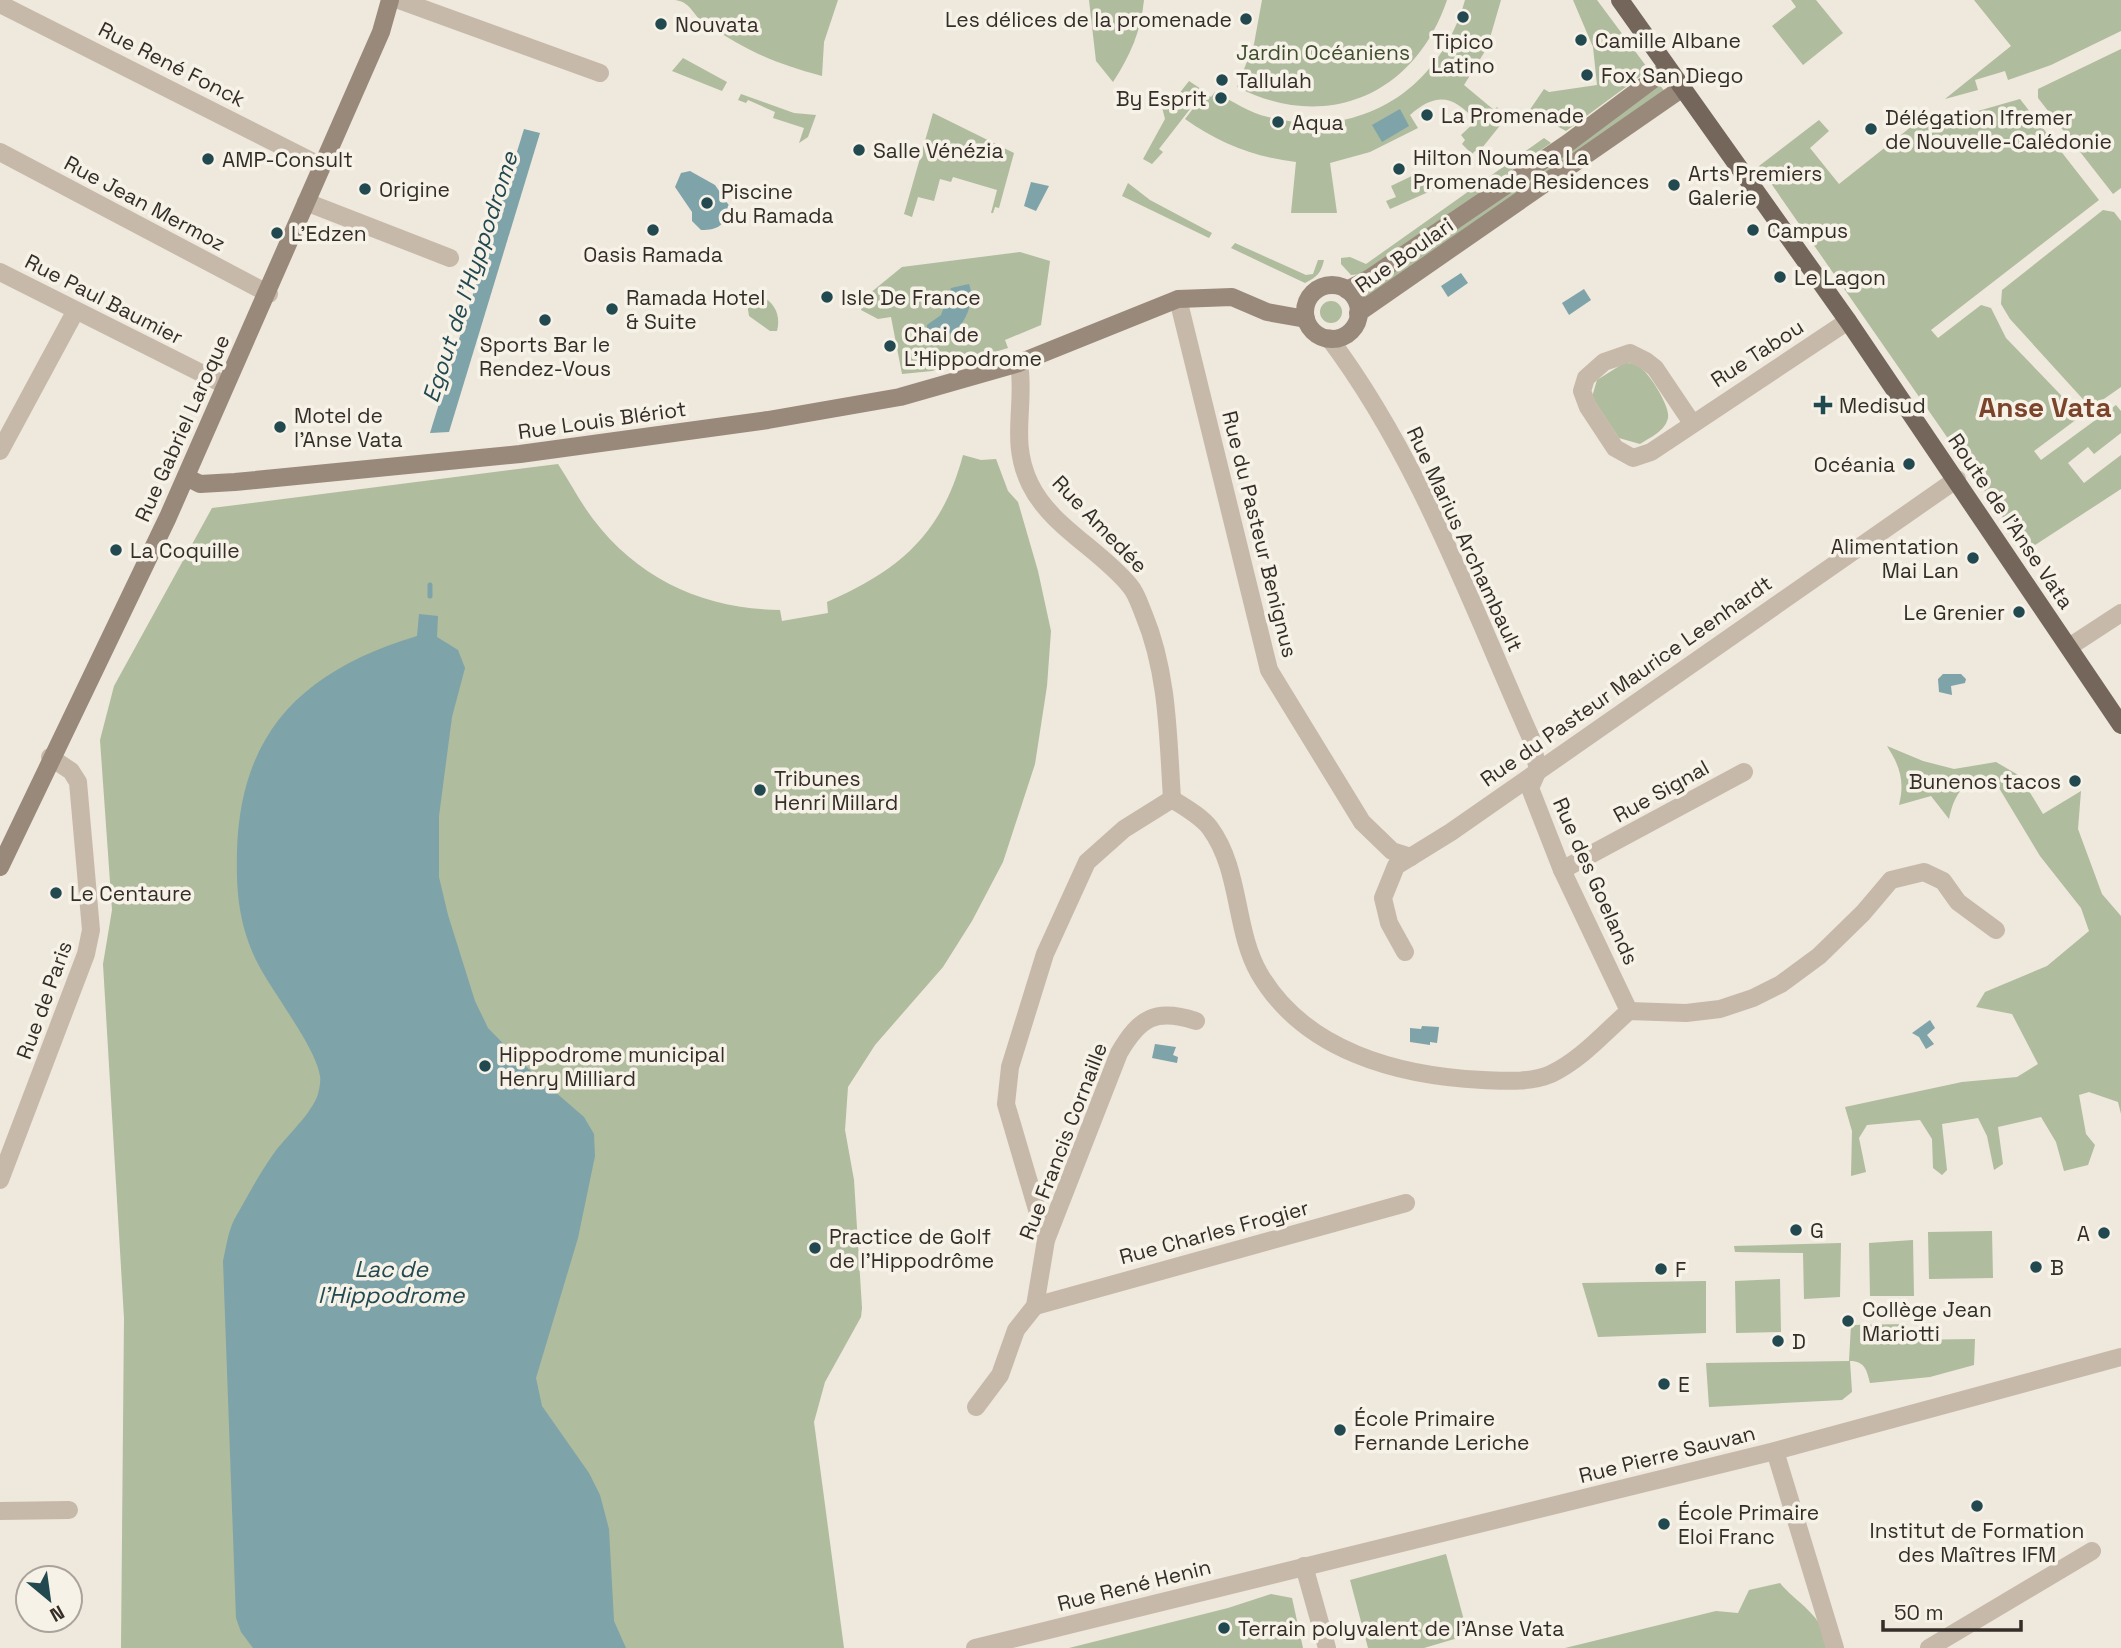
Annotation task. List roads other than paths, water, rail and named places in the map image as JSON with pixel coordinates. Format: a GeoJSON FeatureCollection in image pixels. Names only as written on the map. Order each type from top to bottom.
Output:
{"type":"FeatureCollection","features":[{"type":"Feature","properties":{"kind":"main road","name":"Route de l'Anse Vata"},"geometry":{"type":"LineString","coordinates":[[1620,0],[1848,321],[2121,725]]}},
{"type":"Feature","properties":{"kind":"street","name":"Rue Gabriel Laroque"},"geometry":{"type":"LineString","coordinates":[[0,867],[50,757],[186,477],[225,385],[269,294],[321,166],[381,32],[390,0]]}},
{"type":"Feature","properties":{"kind":"street"},"geometry":{"type":"LineString","coordinates":[[400,0],[593,71]]}},
{"type":"Feature","properties":{"kind":"street","name":"Rue René Fonck"},"geometry":{"type":"LineString","coordinates":[[0,4],[321,166]]}},
{"type":"Feature","properties":{"kind":"street","name":"Rue Boulari"},"geometry":{"type":"LineString","coordinates":[[1347,290],[1370,278],[1557,150],[1667,69]]}},
{"type":"Feature","properties":{"kind":"street","name":"Rue Boulari"},"geometry":{"type":"LineString","coordinates":[[1358,313],[1682,89]]}},
{"type":"Feature","properties":{"kind":"street","name":"Rue Jean Mermoz"},"geometry":{"type":"LineString","coordinates":[[0,152],[269,294]]}},
{"type":"Feature","properties":{"kind":"street"},"geometry":{"type":"LineString","coordinates":[[306,202],[450,258]]}},
{"type":"Feature","properties":{"kind":"street","name":"Rue Paul Baumier"},"geometry":{"type":"LineString","coordinates":[[0,272],[225,385]]}},
{"type":"Feature","properties":{"kind":"street"},"geometry":{"type":"LineString","coordinates":[[1275,314],[1307,301],[1322,287],[1336,285],[1354,296],[1357,322],[1345,335],[1329,338]]}},
{"type":"Feature","properties":{"kind":"street"},"geometry":{"type":"LineString","coordinates":[[1019,363],[1178,299],[1232,297],[1275,314],[1306,319],[1307,301]]}},
{"type":"Feature","properties":{"kind":"street","name":"Rue du Pasteur Benignus"},"geometry":{"type":"LineString","coordinates":[[1178,299],[1269,670],[1362,822],[1392,851],[1412,857]]}},
{"type":"Feature","properties":{"kind":"street"},"geometry":{"type":"LineString","coordinates":[[0,451],[75,312]]}},
{"type":"Feature","properties":{"kind":"street","name":"Rue Marius Archambault"},"geometry":{"type":"LineString","coordinates":[[1306,319],[1314,332],[1329,338],[1356,373],[1408,464],[1531,738],[1538,769]]}},
{"type":"Feature","properties":{"kind":"street","name":"Rue Tabou"},"geometry":{"type":"LineString","coordinates":[[1692,423],[1655,368],[1630,353],[1615,357],[1586,378],[1582,391],[1588,407],[1615,448],[1633,458],[1651,452],[1848,321]]}},
{"type":"Feature","properties":{"kind":"street","name":"Rue Louis Blériot"},"geometry":{"type":"LineString","coordinates":[[186,477],[200,484],[248,481],[520,454],[768,420],[900,397],[1019,363]]}},
{"type":"Feature","properties":{"kind":"street","name":"Rue Amedée"},"geometry":{"type":"LineString","coordinates":[[1019,363],[1021,376],[1017,435],[1031,485],[1061,523],[1098,553],[1132,588],[1156,644],[1164,694],[1172,799]]}},
{"type":"Feature","properties":{"kind":"street","name":"Rue du Pasteur Maurice Leenhardt"},"geometry":{"type":"LineString","coordinates":[[1405,952],[1389,923],[1383,898],[1396,866],[1957,479]]}},
{"type":"Feature","properties":{"kind":"street"},"geometry":{"type":"LineString","coordinates":[[2069,648],[2121,613]]}},
{"type":"Feature","properties":{"kind":"street","name":"Rue de Paris"},"geometry":{"type":"LineString","coordinates":[[0,1181],[86,954],[92,930],[78,782],[71,771],[50,757]]}},
{"type":"Feature","properties":{"kind":"street","name":"Rue des Goelands"},"geometry":{"type":"LineString","coordinates":[[1538,769],[1530,788],[1562,870],[1629,1011]]}},
{"type":"Feature","properties":{"kind":"street","name":"Rue Signal"},"geometry":{"type":"LineString","coordinates":[[1562,870],[1744,772]]}},
{"type":"Feature","properties":{"kind":"street"},"geometry":{"type":"LineString","coordinates":[[1046,1241],[1006,1104],[1010,1067],[1045,954],[1087,862],[1124,830],[1172,799],[1208,825],[1220,846],[1257,970],[1278,1003],[1301,1024],[1333,1045],[1416,1073],[1462,1079],[1531,1079],[1549,1075],[1572,1061],[1629,1011],[1686,1013],[1720,1009],[1754,998],[1781,984],[1819,956],[1863,913],[1891,880],[1924,872],[1943,881],[1958,902],[1996,930]]}},
{"type":"Feature","properties":{"kind":"street","name":"Rue Francis Cornaille"},"geometry":{"type":"LineString","coordinates":[[976,1407],[1000,1375],[1016,1330],[1034,1306],[1046,1241],[1119,1053],[1132,1030],[1151,1017],[1174,1014],[1196,1021]]}},
{"type":"Feature","properties":{"kind":"street","name":"Rue Charles Frogier"},"geometry":{"type":"LineString","coordinates":[[1034,1306],[1406,1203]]}},
{"type":"Feature","properties":{"kind":"street","name":"Rue Pierre Sauvan"},"geometry":{"type":"LineString","coordinates":[[1304,1566],[1775,1451],[2121,1357]]}},
{"type":"Feature","properties":{"kind":"street"},"geometry":{"type":"LineString","coordinates":[[1775,1451],[1835,1648]]}},
{"type":"Feature","properties":{"kind":"street"},"geometry":{"type":"LineString","coordinates":[[0,1511],[69,1510]]}},
{"type":"Feature","properties":{"kind":"street"},"geometry":{"type":"LineString","coordinates":[[1929,1648],[2092,1552]]}},
{"type":"Feature","properties":{"kind":"street"},"geometry":{"type":"LineString","coordinates":[[1304,1566],[1327,1648]]}},
{"type":"Feature","properties":{"kind":"street","name":"Rue René Henin"},"geometry":{"type":"LineString","coordinates":[[975,1648],[1304,1566]]}},
{"type":"Feature","properties":{"kind":"water"},"geometry":{"type":"Polygon","coordinates":[[[1400,109],[1409,126],[1382,142],[1372,125],[1400,109]]]}},
{"type":"Feature","properties":{"kind":"water"},"geometry":{"type":"Polygon","coordinates":[[[524,129],[540,133],[449,432],[430,433],[524,129]]]}},
{"type":"Feature","properties":{"kind":"water","name":"Piscine du Ramada"},"geometry":{"type":"Polygon","coordinates":[[[690,171],[715,185],[730,207],[726,218],[717,227],[701,230],[692,221],[692,212],[675,187],[681,173],[690,171]]]}},
{"type":"Feature","properties":{"kind":"water"},"geometry":{"type":"Polygon","coordinates":[[[1031,182],[1049,186],[1036,211],[1024,206],[1031,182]]]}},
{"type":"Feature","properties":{"kind":"water"},"geometry":{"type":"Polygon","coordinates":[[[1461,273],[1468,283],[1448,297],[1441,286],[1461,273]]]}},
{"type":"Feature","properties":{"kind":"water"},"geometry":{"type":"Polygon","coordinates":[[[969,284],[970,304],[962,323],[947,335],[927,333],[927,325],[941,315],[951,288],[969,284]]]}},
{"type":"Feature","properties":{"kind":"water"},"geometry":{"type":"Polygon","coordinates":[[[1584,289],[1591,300],[1569,315],[1562,303],[1584,289]]]}},
{"type":"Feature","properties":{"kind":"water","name":"Lac de l'Hippodrome"},"geometry":{"type":"Polygon","coordinates":[[[419,614],[438,616],[437,637],[458,650],[465,668],[452,717],[439,816],[439,877],[475,1001],[488,1028],[524,1065],[584,1117],[594,1134],[595,1156],[578,1238],[536,1378],[542,1406],[589,1473],[600,1495],[609,1529],[614,1621],[626,1648],[253,1648],[241,1632],[236,1618],[223,1261],[234,1220],[272,1156],[313,1105],[320,1081],[317,1064],[310,1050],[263,973],[246,934],[237,881],[241,809],[250,772],[265,739],[286,711],[311,687],[342,667],[377,650],[417,636],[419,614]]]}},
{"type":"Feature","properties":{"kind":"water"},"geometry":{"type":"Polygon","coordinates":[[[1943,674],[1961,674],[1966,679],[1965,683],[1951,686],[1952,695],[1939,692],[1938,679],[1943,674]]]}},
{"type":"Feature","properties":{"kind":"water"},"geometry":{"type":"Polygon","coordinates":[[[1930,1020],[1935,1028],[1927,1035],[1934,1044],[1926,1049],[1919,1037],[1912,1033],[1930,1020]]]}},
{"type":"Feature","properties":{"kind":"water"},"geometry":{"type":"Polygon","coordinates":[[[1422,1026],[1439,1027],[1437,1043],[1430,1042],[1430,1045],[1410,1042],[1410,1028],[1421,1029],[1422,1026]]]}},
{"type":"Feature","properties":{"kind":"water"},"geometry":{"type":"Polygon","coordinates":[[[1155,1044],[1176,1047],[1173,1055],[1178,1057],[1177,1063],[1152,1058],[1155,1044]]]}},
{"type":"Feature","properties":{"kind":"waterway","name":"Egout de l'Hyppodrome"},"geometry":{"type":"LineString","coordinates":[[430,585],[430,596]]}},
{"type":"Feature","properties":{"kind":"place","name":"Tipico Latino"},"geometry":{"type":"Point","coordinates":[1463,17]}},
{"type":"Feature","properties":{"kind":"place","name":"Les délices de la promenade"},"geometry":{"type":"Point","coordinates":[1246,19]}},
{"type":"Feature","properties":{"kind":"place","name":"Nouvata"},"geometry":{"type":"Point","coordinates":[661,24]}},
{"type":"Feature","properties":{"kind":"place","name":"Camille Albane"},"geometry":{"type":"Point","coordinates":[1581,40]}},
{"type":"Feature","properties":{"kind":"place","name":"Fox San Diego"},"geometry":{"type":"Point","coordinates":[1587,75]}},
{"type":"Feature","properties":{"kind":"place","name":"Tallulah"},"geometry":{"type":"Point","coordinates":[1222,80]}},
{"type":"Feature","properties":{"kind":"place","name":"By Esprit"},"geometry":{"type":"Point","coordinates":[1221,98]}},
{"type":"Feature","properties":{"kind":"place","name":"La Promenade"},"geometry":{"type":"Point","coordinates":[1427,115]}},
{"type":"Feature","properties":{"kind":"place","name":"Aqua"},"geometry":{"type":"Point","coordinates":[1278,122]}},
{"type":"Feature","properties":{"kind":"place","name":"Délégation Ifremer de Nouvelle-Calédonie"},"geometry":{"type":"Point","coordinates":[1871,129]}},
{"type":"Feature","properties":{"kind":"place","name":"Salle Vénézia"},"geometry":{"type":"Point","coordinates":[859,150]}},
{"type":"Feature","properties":{"kind":"place","name":"AMP-Consult"},"geometry":{"type":"Point","coordinates":[208,159]}},
{"type":"Feature","properties":{"kind":"place","name":"Hilton Noumea La Promenade Residences"},"geometry":{"type":"Point","coordinates":[1399,169]}},
{"type":"Feature","properties":{"kind":"place","name":"Arts Premiers Galerie"},"geometry":{"type":"Point","coordinates":[1674,185]}},
{"type":"Feature","properties":{"kind":"place","name":"Origine"},"geometry":{"type":"Point","coordinates":[365,189]}},
{"type":"Feature","properties":{"kind":"place","name":"Piscine du Ramada"},"geometry":{"type":"Point","coordinates":[707,203]}},
{"type":"Feature","properties":{"kind":"place","name":"Oasis Ramada"},"geometry":{"type":"Point","coordinates":[653,230]}},
{"type":"Feature","properties":{"kind":"place","name":"Campus"},"geometry":{"type":"Point","coordinates":[1753,230]}},
{"type":"Feature","properties":{"kind":"place","name":"L'Edzen"},"geometry":{"type":"Point","coordinates":[277,233]}},
{"type":"Feature","properties":{"kind":"place","name":"Le Lagon"},"geometry":{"type":"Point","coordinates":[1780,277]}},
{"type":"Feature","properties":{"kind":"place","name":"Isle De France"},"geometry":{"type":"Point","coordinates":[827,297]}},
{"type":"Feature","properties":{"kind":"place","name":"Ramada Hotel & Suite"},"geometry":{"type":"Point","coordinates":[612,309]}},
{"type":"Feature","properties":{"kind":"place","name":"Sports Bar le Rendez-Vous"},"geometry":{"type":"Point","coordinates":[545,320]}},
{"type":"Feature","properties":{"kind":"place","name":"Chai de L'Hippodrome"},"geometry":{"type":"Point","coordinates":[890,346]}},
{"type":"Feature","properties":{"kind":"place","name":"Medisud"},"geometry":{"type":"Point","coordinates":[1823,405]}},
{"type":"Feature","properties":{"kind":"place","name":"Motel de l'Anse Vata"},"geometry":{"type":"Point","coordinates":[280,427]}},
{"type":"Feature","properties":{"kind":"place","name":"Océania"},"geometry":{"type":"Point","coordinates":[1909,464]}},
{"type":"Feature","properties":{"kind":"place","name":"La Coquille"},"geometry":{"type":"Point","coordinates":[116,550]}},
{"type":"Feature","properties":{"kind":"place","name":"Alimentation Mai Lan"},"geometry":{"type":"Point","coordinates":[1973,558]}},
{"type":"Feature","properties":{"kind":"place","name":"Le Grenier"},"geometry":{"type":"Point","coordinates":[2019,612]}},
{"type":"Feature","properties":{"kind":"place","name":"Bunenos tacos"},"geometry":{"type":"Point","coordinates":[2075,781]}},
{"type":"Feature","properties":{"kind":"place","name":"Tribunes Henri Millard"},"geometry":{"type":"Point","coordinates":[760,790]}},
{"type":"Feature","properties":{"kind":"place","name":"Le Centaure"},"geometry":{"type":"Point","coordinates":[56,893]}},
{"type":"Feature","properties":{"kind":"place","name":"Hippodrome municipal Henry Milliard"},"geometry":{"type":"Point","coordinates":[485,1066]}},
{"type":"Feature","properties":{"kind":"place","name":"G"},"geometry":{"type":"Point","coordinates":[1796,1230]}},
{"type":"Feature","properties":{"kind":"place","name":"A"},"geometry":{"type":"Point","coordinates":[2104,1233]}},
{"type":"Feature","properties":{"kind":"place","name":"Practice de Golf de l'Hippodrôme"},"geometry":{"type":"Point","coordinates":[815,1248]}},
{"type":"Feature","properties":{"kind":"place","name":"B"},"geometry":{"type":"Point","coordinates":[2036,1267]}},
{"type":"Feature","properties":{"kind":"place","name":"F"},"geometry":{"type":"Point","coordinates":[1661,1269]}},
{"type":"Feature","properties":{"kind":"place","name":"Collège Jean Mariotti"},"geometry":{"type":"Point","coordinates":[1848,1321]}},
{"type":"Feature","properties":{"kind":"place","name":"D"},"geometry":{"type":"Point","coordinates":[1778,1341]}},
{"type":"Feature","properties":{"kind":"place","name":"E"},"geometry":{"type":"Point","coordinates":[1664,1384]}},
{"type":"Feature","properties":{"kind":"place","name":"École Primaire Fernande Leriche"},"geometry":{"type":"Point","coordinates":[1340,1430]}},
{"type":"Feature","properties":{"kind":"place","name":"Institut de Formation des Maîtres IFM"},"geometry":{"type":"Point","coordinates":[1977,1506]}},
{"type":"Feature","properties":{"kind":"place","name":"École Primaire Eloi Franc"},"geometry":{"type":"Point","coordinates":[1664,1524]}},
{"type":"Feature","properties":{"kind":"place","name":"Terrain polyvalent de l'Anse Vata"},"geometry":{"type":"Point","coordinates":[1224,1628]}},
{"type":"Feature","properties":{"kind":"district","name":"Anse Vata"},"geometry":{"type":"Point","coordinates":[2045,407]}},
{"type":"Feature","properties":{"kind":"park label","name":"Jardin Océaniens"},"geometry":{"type":"Point","coordinates":[1323,52]}}]}
